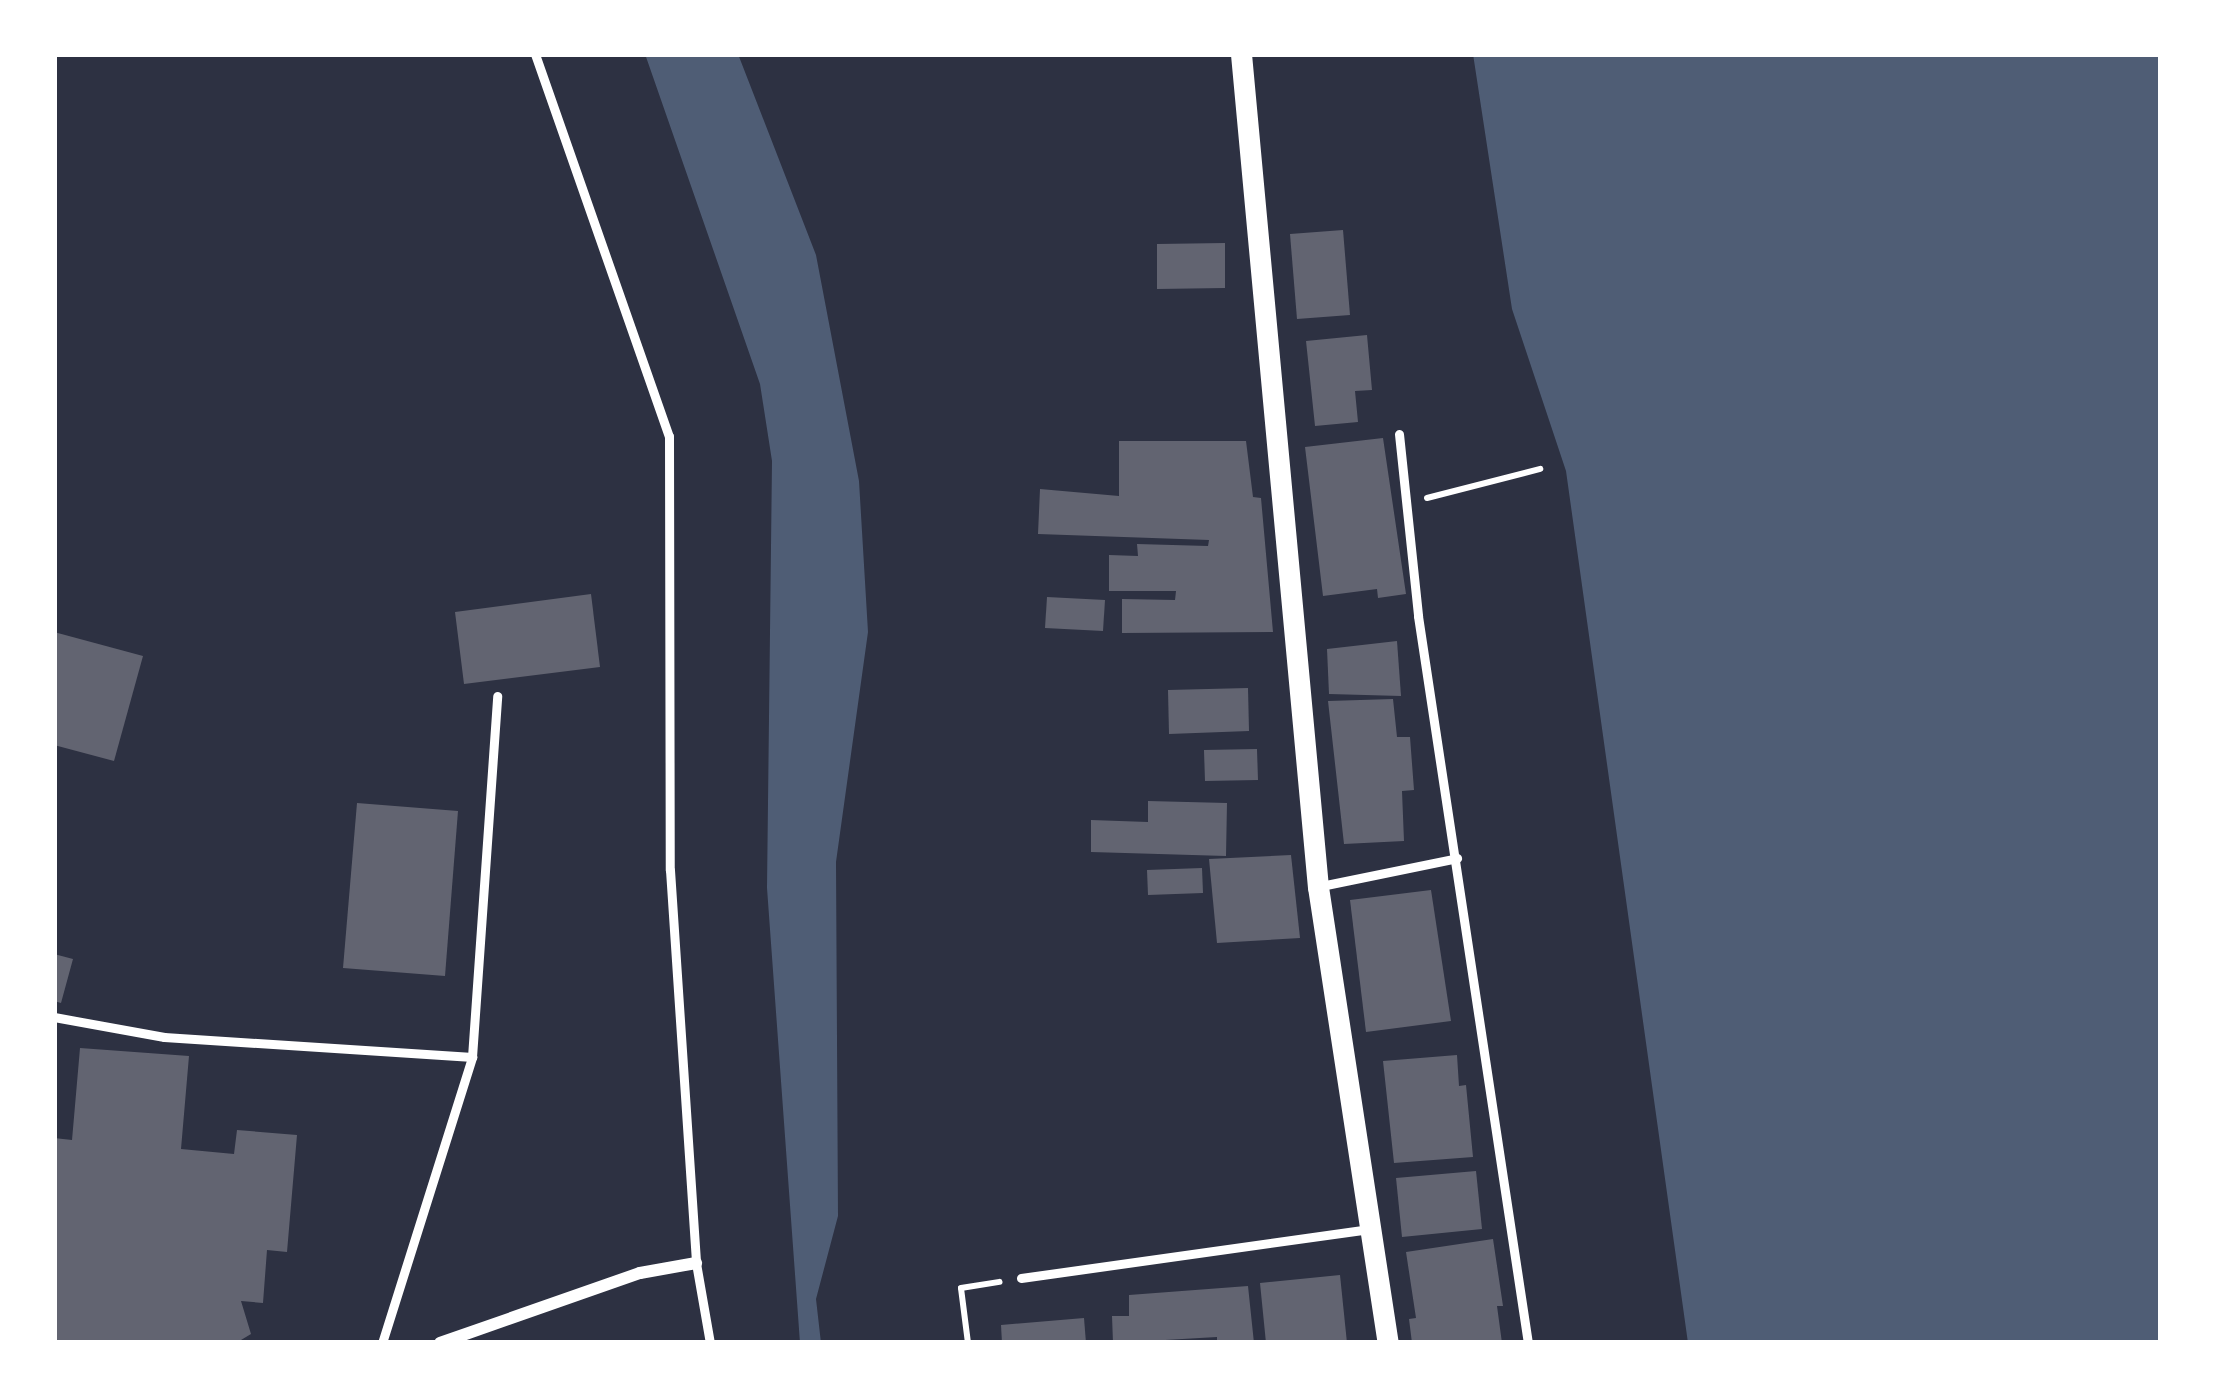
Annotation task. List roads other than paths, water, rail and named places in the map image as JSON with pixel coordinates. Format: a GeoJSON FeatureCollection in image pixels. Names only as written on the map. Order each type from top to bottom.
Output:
{"type":"FeatureCollection","features":[{"type":"Feature","properties":{"kind":"street"},"geometry":{"type":"LineString","coordinates":[[1241,54],[1318,887],[1388,1343]]}},
{"type":"Feature","properties":{"kind":"street"},"geometry":{"type":"LineString","coordinates":[[440,1343],[640,1273],[696,1263]]}},
{"type":"Feature","properties":{"kind":"lane"},"geometry":{"type":"LineString","coordinates":[[535,54],[669,436],[670,870],[696,1263],[710,1343]]}},
{"type":"Feature","properties":{"kind":"lane"},"geometry":{"type":"LineString","coordinates":[[1399,434],[1528,1343]]}},
{"type":"Feature","properties":{"kind":"lane"},"geometry":{"type":"LineString","coordinates":[[382,1343],[472,1057],[497,696]]}},
{"type":"Feature","properties":{"kind":"lane"},"geometry":{"type":"LineString","coordinates":[[1318,887],[1457,858]]}},
{"type":"Feature","properties":{"kind":"lane"},"geometry":{"type":"LineString","coordinates":[[54,1017],[164,1037],[472,1057]]}},
{"type":"Feature","properties":{"kind":"lane"},"geometry":{"type":"LineString","coordinates":[[1022,1279],[1370,1229]]}},
{"type":"Feature","properties":{"kind":"water"},"geometry":{"type":"Polygon","coordinates":[[[645,54],[738,54],[816,255],[859,481],[868,632],[836,862],[838,1216],[816,1299],[821,1343],[800,1343],[767,888],[772,461],[760,384],[645,54]]]}},
{"type":"Feature","properties":{"kind":"water"},"geometry":{"type":"Polygon","coordinates":[[[1473,54],[2161,54],[2161,1343],[1688,1343],[1566,471],[1512,309],[1473,54]]]}}]}
